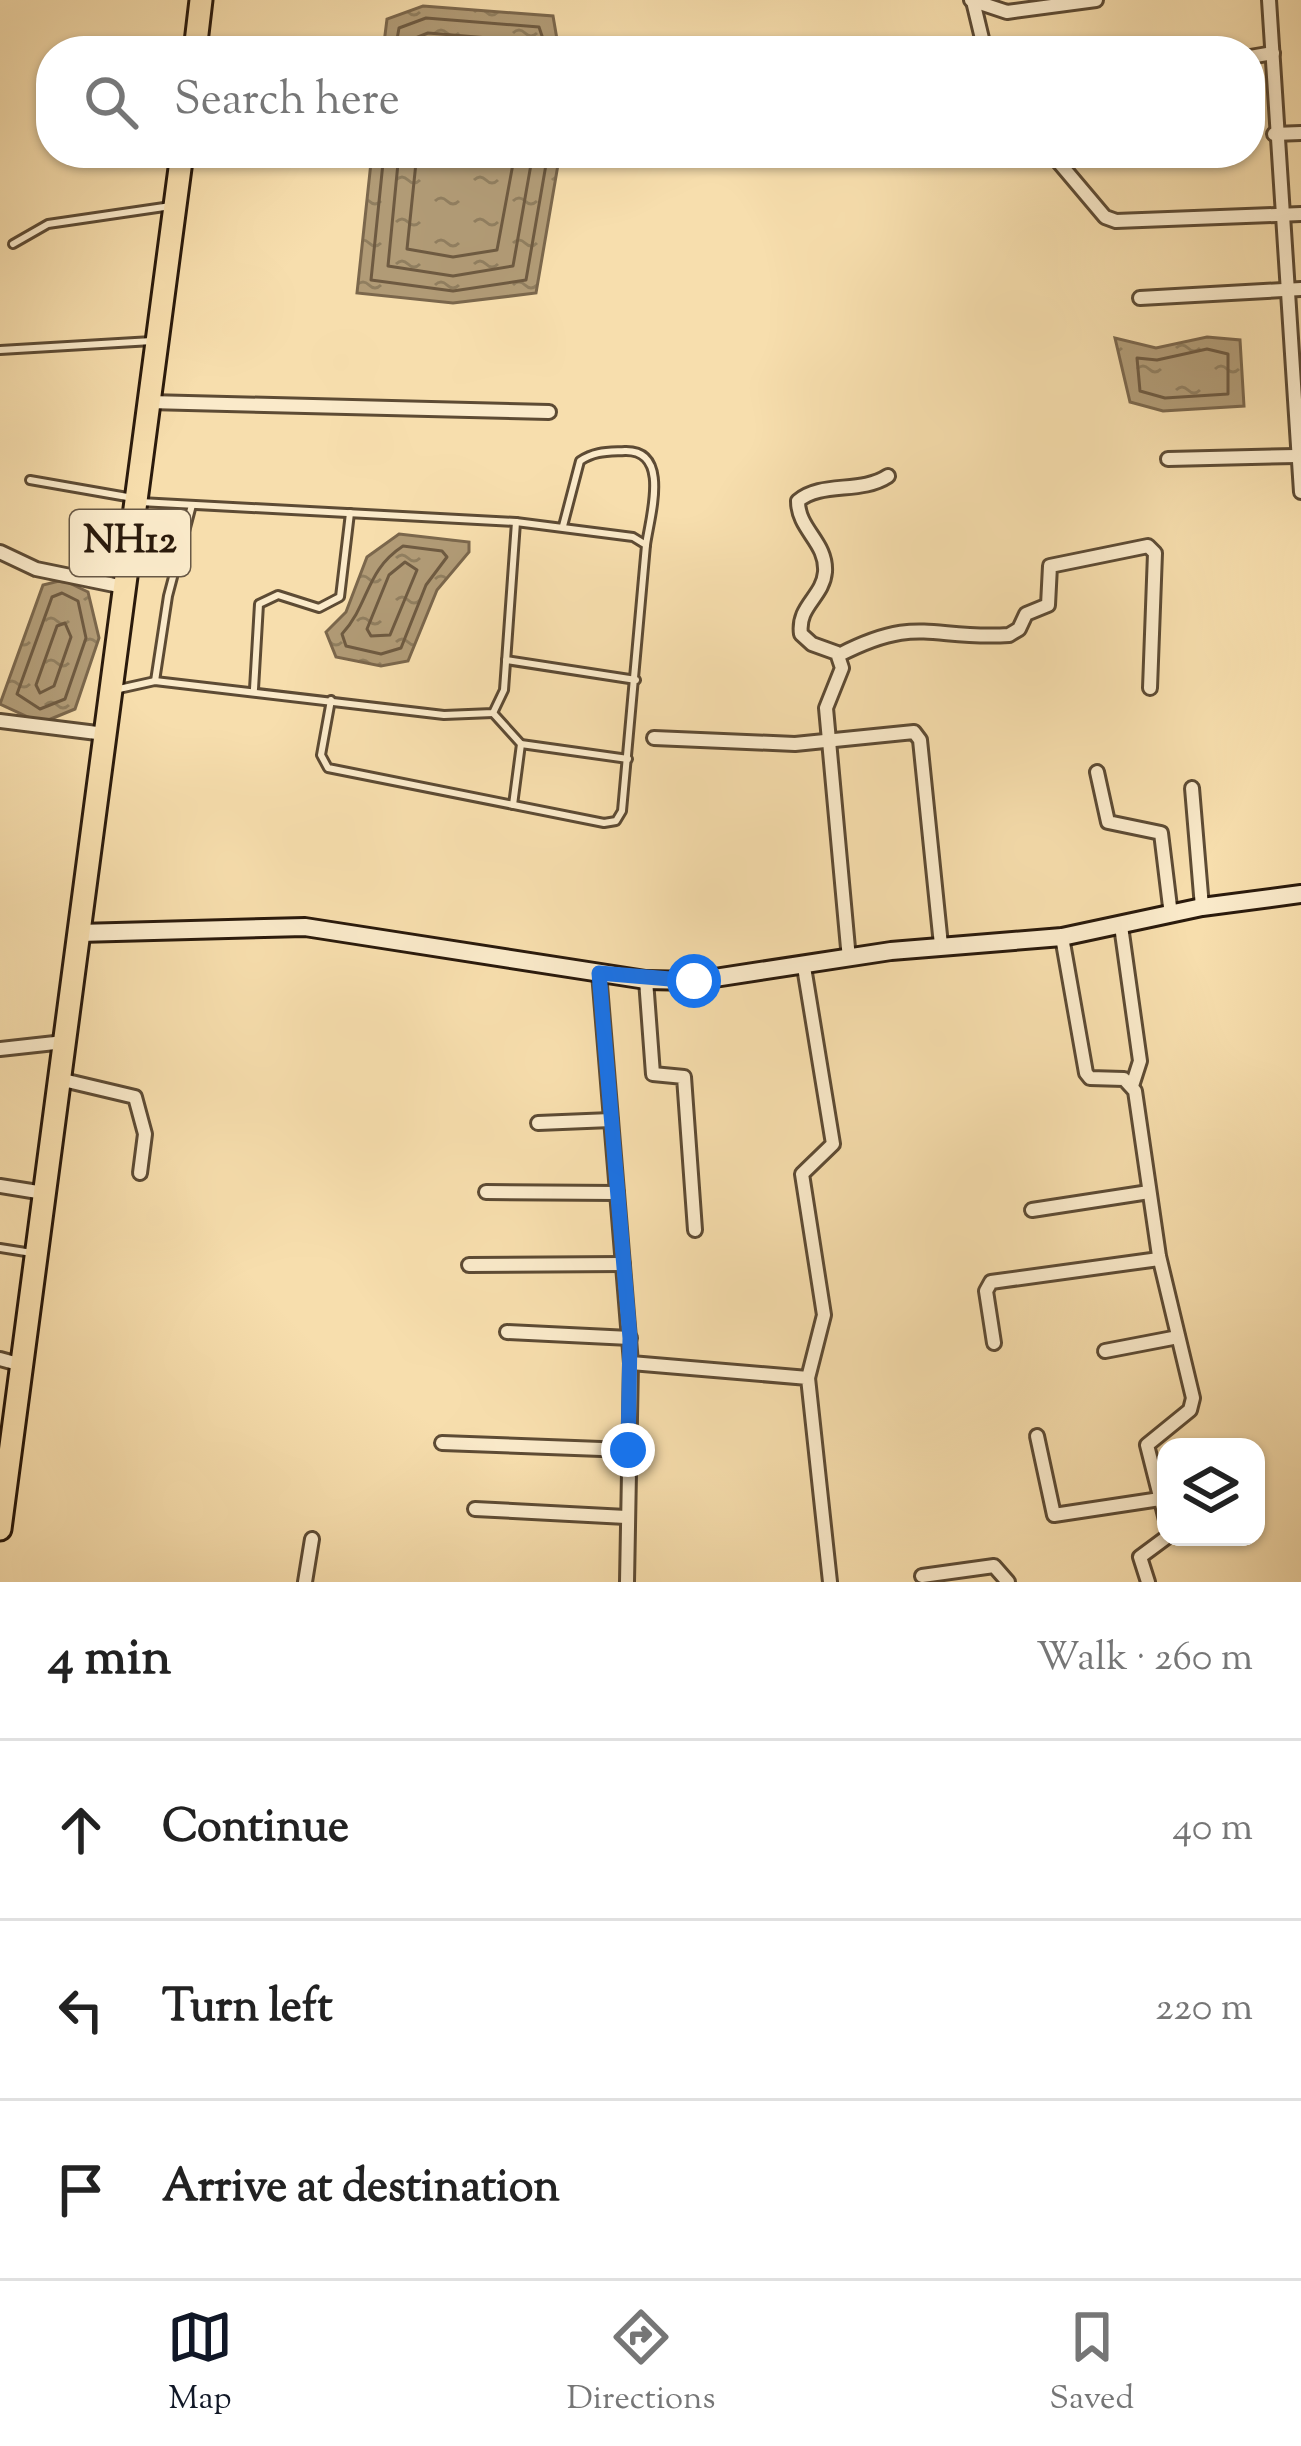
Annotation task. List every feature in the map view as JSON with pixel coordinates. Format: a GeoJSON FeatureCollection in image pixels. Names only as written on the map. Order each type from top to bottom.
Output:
{"type":"FeatureCollection","features":[{"type":"Feature","properties":{"kind":"highway"},"geometry":{"type":"LineString","coordinates":[[196,36],[201,0]]}},
{"type":"Feature","properties":{"kind":"highway","name":"NH12"},"geometry":{"type":"LineString","coordinates":[[0,1529],[11,1362],[36,1254],[180,168]]}},
{"type":"Feature","properties":{"kind":"main road"},"geometry":{"type":"LineString","coordinates":[[79,933],[305,927],[646,980],[694,981],[941,945],[1062,937],[1202,908],[1301,894]]}},
{"type":"Feature","properties":{"kind":"street"},"geometry":{"type":"LineString","coordinates":[[972,1],[1007,12],[1096,0]]}},
{"type":"Feature","properties":{"kind":"street"},"geometry":{"type":"LineString","coordinates":[[1269,0],[1279,215],[1301,492]]}},
{"type":"Feature","properties":{"kind":"street"},"geometry":{"type":"LineString","coordinates":[[972,1],[982,36]]}},
{"type":"Feature","properties":{"kind":"street"},"geometry":{"type":"LineString","coordinates":[[1265,54],[1273,53]]}},
{"type":"Feature","properties":{"kind":"street"},"geometry":{"type":"LineString","coordinates":[[1274,134],[1301,133]]}},
{"type":"Feature","properties":{"kind":"street"},"geometry":{"type":"LineString","coordinates":[[1064,168],[1105,217],[1116,221],[1301,214]]}},
{"type":"Feature","properties":{"kind":"street"},"geometry":{"type":"LineString","coordinates":[[1139,298],[1301,289]]}},
{"type":"Feature","properties":{"kind":"street"},"geometry":{"type":"LineString","coordinates":[[149,402],[550,412]]}},
{"type":"Feature","properties":{"kind":"street"},"geometry":{"type":"LineString","coordinates":[[1168,459],[1296,456]]}},
{"type":"Feature","properties":{"kind":"street"},"geometry":{"type":"LineString","coordinates":[[887,476],[866,488],[810,493],[798,501],[800,518],[822,549],[825,573],[802,611],[800,628],[805,640],[839,655],[891,631],[1014,633],[1026,614],[1049,603],[1050,566],[1148,546],[1155,554],[1150,688]]}},
{"type":"Feature","properties":{"kind":"street"},"geometry":{"type":"LineString","coordinates":[[0,552],[36,569],[124,587]]}},
{"type":"Feature","properties":{"kind":"street"},"geometry":{"type":"LineString","coordinates":[[839,655],[842,679],[826,702],[849,959]]}},
{"type":"Feature","properties":{"kind":"street"},"geometry":{"type":"LineString","coordinates":[[0,721],[105,734]]}},
{"type":"Feature","properties":{"kind":"street"},"geometry":{"type":"LineString","coordinates":[[654,738],[794,743],[908,731],[917,735],[941,945]]}},
{"type":"Feature","properties":{"kind":"street"},"geometry":{"type":"LineString","coordinates":[[1097,772],[1108,822],[1160,833],[1171,915]]}},
{"type":"Feature","properties":{"kind":"street"},"geometry":{"type":"LineString","coordinates":[[1192,788],[1202,908]]}},
{"type":"Feature","properties":{"kind":"street"},"geometry":{"type":"LineString","coordinates":[[1121,926],[1140,1061],[1132,1086],[1159,1259],[1193,1404],[1149,1440],[1157,1487]]}},
{"type":"Feature","properties":{"kind":"street"},"geometry":{"type":"LineString","coordinates":[[1062,937],[1086,1073],[1090,1078],[1124,1079],[1132,1086]]}},
{"type":"Feature","properties":{"kind":"street"},"geometry":{"type":"LineString","coordinates":[[804,967],[832,1144],[802,1174],[824,1315],[808,1378],[830,1582]]}},
{"type":"Feature","properties":{"kind":"street"},"geometry":{"type":"LineString","coordinates":[[599,973],[630,1338],[627,1582]]}},
{"type":"Feature","properties":{"kind":"street"},"geometry":{"type":"LineString","coordinates":[[646,980],[653,1073],[684,1077],[695,1230]]}},
{"type":"Feature","properties":{"kind":"street"},"geometry":{"type":"LineString","coordinates":[[0,1049],[64,1042]]}},
{"type":"Feature","properties":{"kind":"street"},"geometry":{"type":"LineString","coordinates":[[59,1079],[135,1096],[145,1134],[140,1173]]}},
{"type":"Feature","properties":{"kind":"street"},"geometry":{"type":"LineString","coordinates":[[538,1123],[611,1120]]}},
{"type":"Feature","properties":{"kind":"street"},"geometry":{"type":"LineString","coordinates":[[0,1186],[44,1192]]}},
{"type":"Feature","properties":{"kind":"street"},"geometry":{"type":"LineString","coordinates":[[486,1192],[617,1193]]}},
{"type":"Feature","properties":{"kind":"street"},"geometry":{"type":"LineString","coordinates":[[1032,1210],[1149,1192]]}},
{"type":"Feature","properties":{"kind":"street"},"geometry":{"type":"LineString","coordinates":[[994,1343],[986,1291],[991,1282],[1159,1259]]}},
{"type":"Feature","properties":{"kind":"street"},"geometry":{"type":"LineString","coordinates":[[469,1265],[623,1264]]}},
{"type":"Feature","properties":{"kind":"street"},"geometry":{"type":"LineString","coordinates":[[507,1332],[630,1338]]}},
{"type":"Feature","properties":{"kind":"street"},"geometry":{"type":"LineString","coordinates":[[1105,1351],[1178,1337]]}},
{"type":"Feature","properties":{"kind":"street"},"geometry":{"type":"LineString","coordinates":[[631,1363],[808,1378]]}},
{"type":"Feature","properties":{"kind":"street"},"geometry":{"type":"LineString","coordinates":[[1037,1436],[1054,1515],[1157,1498]]}},
{"type":"Feature","properties":{"kind":"street"},"geometry":{"type":"LineString","coordinates":[[442,1443],[628,1450]]}},
{"type":"Feature","properties":{"kind":"street"},"geometry":{"type":"LineString","coordinates":[[475,1509],[626,1516]]}},
{"type":"Feature","properties":{"kind":"street"},"geometry":{"type":"LineString","coordinates":[[305,1582],[312,1539]]}},
{"type":"Feature","properties":{"kind":"street"},"geometry":{"type":"LineString","coordinates":[[1148,1582],[1140,1557],[1157,1544]]}},
{"type":"Feature","properties":{"kind":"street"},"geometry":{"type":"LineString","coordinates":[[922,1576],[994,1566],[1008,1582]]}},
{"type":"Feature","properties":{"kind":"lane"},"geometry":{"type":"LineString","coordinates":[[13,244],[49,224],[175,206]]}},
{"type":"Feature","properties":{"kind":"lane"},"geometry":{"type":"LineString","coordinates":[[0,350],[158,341]]}},
{"type":"Feature","properties":{"kind":"lane"},"geometry":{"type":"LineString","coordinates":[[331,700],[321,755],[328,769],[604,824],[616,821],[622,812],[628,759],[655,475],[652,462],[638,451],[593,452],[580,461],[563,526]]}},
{"type":"Feature","properties":{"kind":"lane"},"geometry":{"type":"LineString","coordinates":[[30,480],[192,505],[563,526],[633,537],[646,545]]}},
{"type":"Feature","properties":{"kind":"lane"},"geometry":{"type":"LineString","coordinates":[[155,681],[168,596],[192,505]]}},
{"type":"Feature","properties":{"kind":"lane"},"geometry":{"type":"LineString","coordinates":[[254,689],[260,604],[278,596],[319,608],[340,597],[350,513]]}},
{"type":"Feature","properties":{"kind":"lane"},"geometry":{"type":"LineString","coordinates":[[493,713],[504,690],[516,522]]}},
{"type":"Feature","properties":{"kind":"lane"},"geometry":{"type":"LineString","coordinates":[[506,660],[635,680]]}},
{"type":"Feature","properties":{"kind":"lane"},"geometry":{"type":"LineString","coordinates":[[111,691],[155,681],[254,689],[444,715],[493,713]]}},
{"type":"Feature","properties":{"kind":"lane"},"geometry":{"type":"LineString","coordinates":[[493,713],[521,744],[628,759]]}},
{"type":"Feature","properties":{"kind":"lane"},"geometry":{"type":"LineString","coordinates":[[513,805],[521,744]]}},
{"type":"Feature","properties":{"kind":"lane"},"geometry":{"type":"LineString","coordinates":[[0,1248],[36,1254]]}},
{"type":"Feature","properties":{"kind":"water"},"geometry":{"type":"Polygon","coordinates":[[[423,6],[553,16],[556,36],[385,36],[387,19],[423,6]]]}},
{"type":"Feature","properties":{"kind":"water"},"geometry":{"type":"Polygon","coordinates":[[[370,168],[557,168],[536,293],[453,303],[357,293],[370,168]]]}},
{"type":"Feature","properties":{"kind":"water"},"geometry":{"type":"Polygon","coordinates":[[[1207,337],[1240,340],[1244,406],[1163,411],[1130,402],[1115,338],[1156,348],[1207,337]]]}},
{"type":"Feature","properties":{"kind":"water"},"geometry":{"type":"Polygon","coordinates":[[[399,534],[469,542],[469,552],[437,590],[408,661],[381,666],[336,657],[326,632],[346,612],[367,557],[399,534]]]}},
{"type":"Feature","properties":{"kind":"water"},"geometry":{"type":"Polygon","coordinates":[[[63,580],[88,592],[99,638],[75,709],[41,723],[0,704],[43,585],[63,580]]]}},
{"type":"Feature","properties":{"kind":"route"},"geometry":{"type":"LineString","coordinates":[[628,1450],[630,1338],[599,973],[694,981]]}}]}
